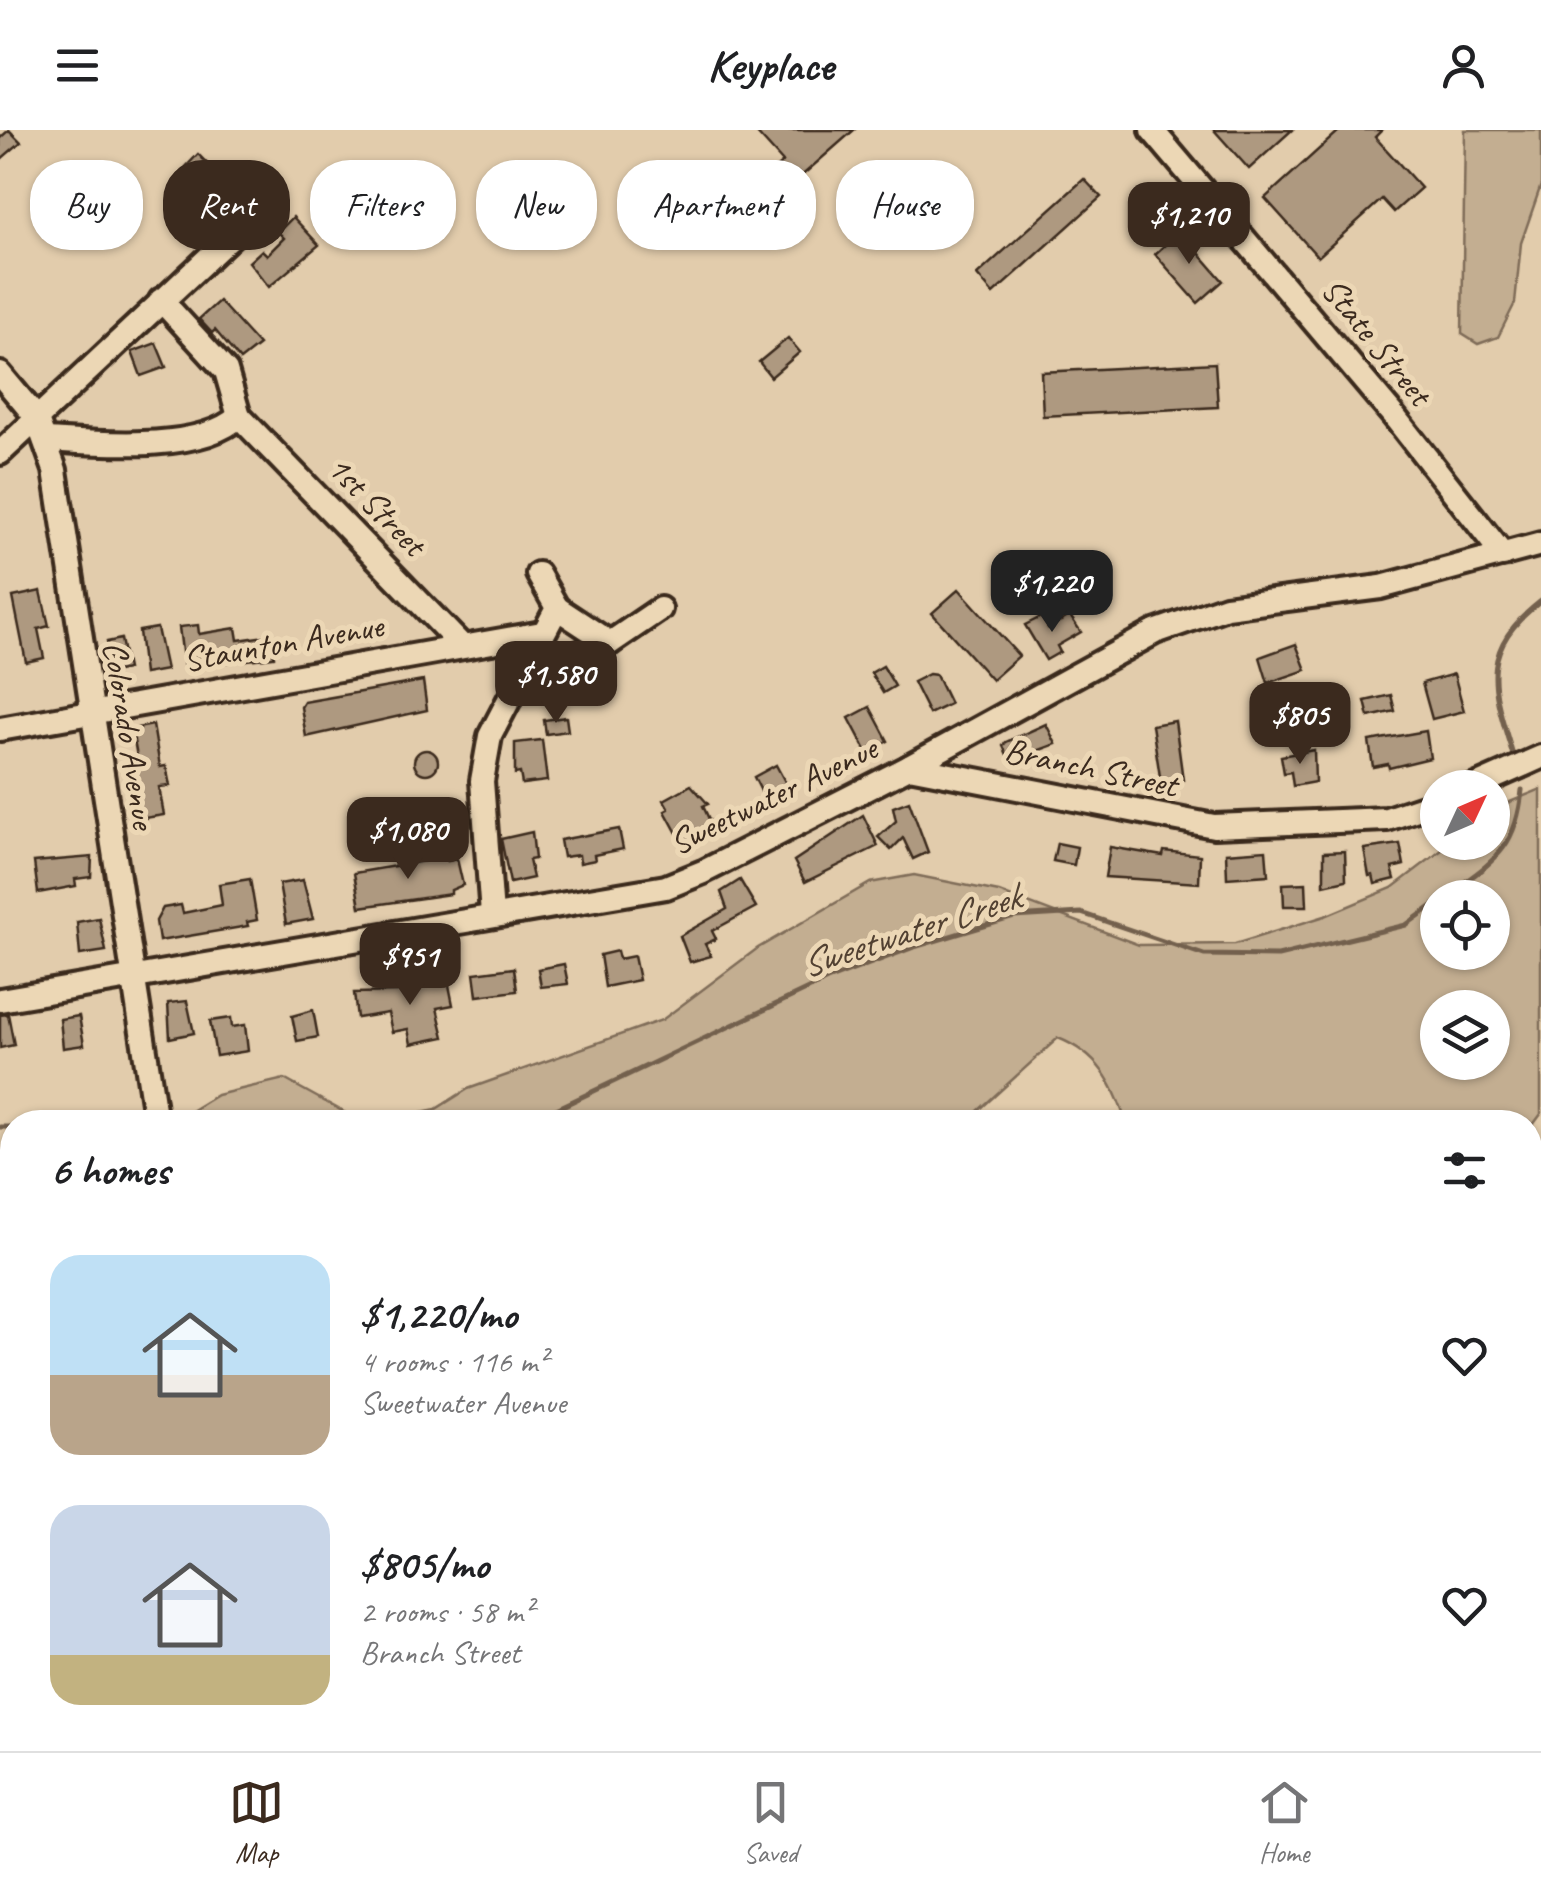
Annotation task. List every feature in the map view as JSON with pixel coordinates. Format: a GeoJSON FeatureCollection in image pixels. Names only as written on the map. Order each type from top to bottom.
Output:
{"type":"FeatureCollection","features":[{"type":"Feature","properties":{"kind":"street","name":"State Street"},"geometry":{"type":"LineString","coordinates":[[1152,130],[1393,415],[1504,555]]}},
{"type":"Feature","properties":{"kind":"street"},"geometry":{"type":"LineString","coordinates":[[0,453],[215,250]]}},
{"type":"Feature","properties":{"kind":"street"},"geometry":{"type":"LineString","coordinates":[[47,440],[118,444],[168,439],[217,432],[239,416],[234,389],[216,355],[161,300]]}},
{"type":"Feature","properties":{"kind":"street","name":"Colorado Avenue"},"geometry":{"type":"LineString","coordinates":[[0,374],[36,418],[47,440],[154,1110]]}},
{"type":"Feature","properties":{"kind":"street","name":"1st Street"},"geometry":{"type":"LineString","coordinates":[[239,416],[461,645]]}},
{"type":"Feature","properties":{"kind":"street","name":"Sweetwater Avenue"},"geometry":{"type":"LineString","coordinates":[[0,1000],[646,892],[685,880],[909,766],[1138,640],[1191,618],[1226,607],[1380,587],[1541,544]]}},
{"type":"Feature","properties":{"kind":"street"},"geometry":{"type":"LineString","coordinates":[[538,574],[557,608],[610,643]]}},
{"type":"Feature","properties":{"kind":"street"},"geometry":{"type":"LineString","coordinates":[[492,915],[482,782],[490,736],[557,608]]}},
{"type":"Feature","properties":{"kind":"street"},"geometry":{"type":"LineString","coordinates":[[526,671],[610,643],[660,608]]}},
{"type":"Feature","properties":{"kind":"street","name":"Staunton Avenue"},"geometry":{"type":"LineString","coordinates":[[0,729],[542,633]]}},
{"type":"Feature","properties":{"kind":"street"},"geometry":{"type":"LineString","coordinates":[[1510,770],[1541,756]]}},
{"type":"Feature","properties":{"kind":"street","name":"Branch Street"},"geometry":{"type":"LineString","coordinates":[[909,766],[1214,826],[1386,819],[1420,808]]}},
{"type":"Feature","properties":{"kind":"shaded area"},"geometry":{"type":"Polygon","coordinates":[[[1465,130],[1541,130],[1541,185],[1521,243],[1515,303],[1498,337],[1478,344],[1462,334],[1465,130]]]}},
{"type":"Feature","properties":{"kind":"shaded area"},"geometry":{"type":"Polygon","coordinates":[[[1541,789],[1541,1110],[1122,1110],[1094,1061],[1058,1038],[979,1110],[431,1110],[468,1089],[662,1020],[758,948],[870,883],[914,875],[999,892],[1139,945],[1235,944],[1325,916],[1392,888],[1429,860],[1510,860],[1510,802],[1541,789]]]}},
{"type":"Feature","properties":{"kind":"shaded area"},"geometry":{"type":"Polygon","coordinates":[[[284,1079],[340,1110],[193,1110],[217,1095],[284,1079]]]}},
{"type":"Feature","properties":{"kind":"building"},"geometry":{"type":"Polygon","coordinates":[[[9,130],[21,142],[0,160],[0,138],[9,130]]]}},
{"type":"Feature","properties":{"kind":"building"},"geometry":{"type":"Polygon","coordinates":[[[754,130],[854,130],[816,163],[816,160],[781,160],[754,130]]]}},
{"type":"Feature","properties":{"kind":"building"},"geometry":{"type":"Polygon","coordinates":[[[1214,130],[1292,130],[1249,169],[1214,130]]]}},
{"type":"Feature","properties":{"kind":"building"},"geometry":{"type":"Polygon","coordinates":[[[1340,130],[1382,130],[1375,137],[1421,188],[1394,212],[1382,199],[1318,257],[1265,198],[1340,130]]]}},
{"type":"Feature","properties":{"kind":"building"},"geometry":{"type":"Polygon","coordinates":[[[1084,179],[1101,197],[993,294],[977,275],[1084,179]]]}},
{"type":"Feature","properties":{"kind":"building"},"geometry":{"type":"Polygon","coordinates":[[[293,217],[310,235],[313,250],[269,287],[249,262],[262,250],[267,255],[272,250],[290,250],[293,217]]]}},
{"type":"Feature","properties":{"kind":"building"},"geometry":{"type":"Polygon","coordinates":[[[1180,231],[1223,281],[1198,303],[1155,254],[1180,231]]]}},
{"type":"Feature","properties":{"kind":"building"},"geometry":{"type":"Polygon","coordinates":[[[219,301],[259,345],[240,360],[215,330],[212,333],[199,319],[219,301]]]}},
{"type":"Feature","properties":{"kind":"building"},"geometry":{"type":"Polygon","coordinates":[[[788,338],[800,352],[771,377],[759,362],[788,338]]]}},
{"type":"Feature","properties":{"kind":"building"},"geometry":{"type":"Polygon","coordinates":[[[156,343],[166,367],[141,376],[132,352],[156,343]]]}},
{"type":"Feature","properties":{"kind":"building"},"geometry":{"type":"Polygon","coordinates":[[[1215,363],[1218,407],[1043,416],[1041,372],[1215,363]]]}},
{"type":"Feature","properties":{"kind":"building"},"geometry":{"type":"Polygon","coordinates":[[[959,589],[1019,656],[992,680],[932,613],[959,589]]]}},
{"type":"Feature","properties":{"kind":"building"},"geometry":{"type":"Polygon","coordinates":[[[41,591],[49,626],[38,629],[44,658],[26,662],[13,597],[41,591]]]}},
{"type":"Feature","properties":{"kind":"building"},"geometry":{"type":"Polygon","coordinates":[[[1070,616],[1081,632],[1057,646],[1060,652],[1046,660],[1025,625],[1041,617],[1048,628],[1070,616]]]}},
{"type":"Feature","properties":{"kind":"building"},"geometry":{"type":"Polygon","coordinates":[[[198,625],[199,634],[236,628],[238,640],[273,635],[274,657],[184,667],[179,627],[198,625]]]}},
{"type":"Feature","properties":{"kind":"building"},"geometry":{"type":"Polygon","coordinates":[[[157,628],[166,670],[144,674],[139,631],[157,628]]]}},
{"type":"Feature","properties":{"kind":"building"},"geometry":{"type":"Polygon","coordinates":[[[121,639],[127,669],[112,672],[107,642],[121,639]]]}},
{"type":"Feature","properties":{"kind":"building"},"geometry":{"type":"Polygon","coordinates":[[[1296,644],[1306,670],[1268,683],[1260,657],[1296,644]]]}},
{"type":"Feature","properties":{"kind":"building"},"geometry":{"type":"Polygon","coordinates":[[[883,666],[895,686],[883,693],[871,673],[883,666]]]}},
{"type":"Feature","properties":{"kind":"building"},"geometry":{"type":"Polygon","coordinates":[[[1454,674],[1464,711],[1432,719],[1422,683],[1454,674]]]}},
{"type":"Feature","properties":{"kind":"building"},"geometry":{"type":"Polygon","coordinates":[[[936,675],[950,704],[929,714],[913,682],[936,675]]]}},
{"type":"Feature","properties":{"kind":"building"},"geometry":{"type":"Polygon","coordinates":[[[423,681],[427,710],[306,737],[301,707],[304,702],[423,681]]]}},
{"type":"Feature","properties":{"kind":"building"},"geometry":{"type":"Polygon","coordinates":[[[1391,695],[1395,711],[1369,717],[1365,701],[1391,695]]]}},
{"type":"Feature","properties":{"kind":"building"},"geometry":{"type":"Polygon","coordinates":[[[870,707],[888,741],[867,752],[849,718],[870,707]]]}},
{"type":"Feature","properties":{"kind":"building"},"geometry":{"type":"Polygon","coordinates":[[[566,717],[568,731],[546,734],[544,720],[566,717]]]}},
{"type":"Feature","properties":{"kind":"building"},"geometry":{"type":"Polygon","coordinates":[[[1175,721],[1183,780],[1161,783],[1152,725],[1175,721]]]}},
{"type":"Feature","properties":{"kind":"building"},"geometry":{"type":"Polygon","coordinates":[[[1046,724],[1056,744],[1010,761],[1003,746],[1006,742],[1046,724]]]}},
{"type":"Feature","properties":{"kind":"building"},"geometry":{"type":"Polygon","coordinates":[[[153,725],[160,767],[166,766],[170,786],[159,787],[164,815],[138,819],[128,772],[139,768],[132,729],[153,725]]]}},
{"type":"Feature","properties":{"kind":"building"},"geometry":{"type":"Polygon","coordinates":[[[1426,731],[1430,758],[1389,768],[1388,764],[1373,767],[1369,741],[1426,731]]]}},
{"type":"Feature","properties":{"kind":"building"},"geometry":{"type":"Polygon","coordinates":[[[542,740],[547,781],[522,784],[520,773],[515,774],[515,743],[542,740]]]}},
{"type":"Feature","properties":{"kind":"building"},"geometry":{"type":"Polygon","coordinates":[[[426,750],[438,762],[426,774],[414,762],[426,750]]]}},
{"type":"Feature","properties":{"kind":"building"},"geometry":{"type":"Polygon","coordinates":[[[1314,750],[1315,782],[1293,786],[1291,772],[1284,773],[1281,756],[1314,750]]]}},
{"type":"Feature","properties":{"kind":"building"},"geometry":{"type":"Polygon","coordinates":[[[776,765],[790,791],[767,803],[754,777],[776,765]]]}},
{"type":"Feature","properties":{"kind":"building"},"geometry":{"type":"Polygon","coordinates":[[[691,785],[708,804],[703,806],[714,830],[684,846],[665,811],[669,809],[664,800],[691,785]]]}},
{"type":"Feature","properties":{"kind":"building"},"geometry":{"type":"Polygon","coordinates":[[[909,801],[928,852],[913,859],[903,838],[891,850],[878,837],[896,821],[893,807],[909,801]]]}},
{"type":"Feature","properties":{"kind":"building"},"geometry":{"type":"Polygon","coordinates":[[[863,815],[878,846],[805,882],[794,861],[863,815]]]}},
{"type":"Feature","properties":{"kind":"building"},"geometry":{"type":"Polygon","coordinates":[[[619,829],[623,849],[594,855],[595,860],[580,863],[579,855],[563,857],[560,840],[619,829]]]}},
{"type":"Feature","properties":{"kind":"building"},"geometry":{"type":"Polygon","coordinates":[[[532,832],[535,859],[529,860],[533,878],[510,883],[501,839],[532,832]]]}},
{"type":"Feature","properties":{"kind":"building"},"geometry":{"type":"Polygon","coordinates":[[[1057,843],[1077,847],[1074,865],[1053,861],[1057,843]]]}},
{"type":"Feature","properties":{"kind":"building"},"geometry":{"type":"Polygon","coordinates":[[[1400,844],[1404,865],[1392,868],[1395,879],[1375,884],[1373,875],[1369,876],[1364,849],[1400,844]]]}},
{"type":"Feature","properties":{"kind":"building"},"geometry":{"type":"Polygon","coordinates":[[[1110,847],[1163,856],[1164,851],[1200,855],[1199,883],[1105,877],[1110,847]]]}},
{"type":"Feature","properties":{"kind":"building"},"geometry":{"type":"Polygon","coordinates":[[[1266,850],[1268,875],[1227,878],[1226,853],[1266,850]]]}},
{"type":"Feature","properties":{"kind":"building"},"geometry":{"type":"Polygon","coordinates":[[[1345,851],[1346,880],[1324,885],[1324,852],[1345,851]]]}},
{"type":"Feature","properties":{"kind":"building"},"geometry":{"type":"Polygon","coordinates":[[[92,857],[91,877],[75,879],[76,886],[38,893],[34,862],[92,857]]]}},
{"type":"Feature","properties":{"kind":"building"},"geometry":{"type":"Polygon","coordinates":[[[448,857],[448,861],[457,859],[463,885],[451,890],[451,894],[360,907],[354,873],[448,857]]]}},
{"type":"Feature","properties":{"kind":"building"},"geometry":{"type":"Polygon","coordinates":[[[250,879],[257,920],[247,922],[248,926],[159,941],[156,921],[163,908],[181,905],[183,913],[222,905],[219,884],[250,879]]]}},
{"type":"Feature","properties":{"kind":"building"},"geometry":{"type":"Polygon","coordinates":[[[303,880],[313,919],[286,924],[279,884],[303,880]]]}},
{"type":"Feature","properties":{"kind":"building"},"geometry":{"type":"Polygon","coordinates":[[[740,880],[756,907],[712,931],[716,939],[705,944],[711,956],[690,962],[680,936],[727,909],[721,892],[740,880]]]}},
{"type":"Feature","properties":{"kind":"building"},"geometry":{"type":"Polygon","coordinates":[[[1306,883],[1307,906],[1284,906],[1283,884],[1306,883]]]}},
{"type":"Feature","properties":{"kind":"building"},"geometry":{"type":"Polygon","coordinates":[[[99,918],[106,951],[80,955],[77,922],[99,918]]]}},
{"type":"Feature","properties":{"kind":"building"},"geometry":{"type":"Polygon","coordinates":[[[617,951],[619,959],[634,956],[639,980],[605,987],[600,955],[617,951]]]}},
{"type":"Feature","properties":{"kind":"building"},"geometry":{"type":"Polygon","coordinates":[[[564,964],[568,984],[541,987],[538,969],[564,964]]]}},
{"type":"Feature","properties":{"kind":"building"},"geometry":{"type":"Polygon","coordinates":[[[514,968],[517,991],[477,996],[474,973],[514,968]]]}},
{"type":"Feature","properties":{"kind":"building"},"geometry":{"type":"Polygon","coordinates":[[[447,975],[453,1005],[437,1008],[444,1037],[411,1044],[408,1029],[392,1032],[388,1013],[357,1018],[354,993],[397,992],[447,975]]]}},
{"type":"Feature","properties":{"kind":"building"},"geometry":{"type":"Polygon","coordinates":[[[187,1001],[194,1033],[170,1038],[168,1003],[187,1001]]]}},
{"type":"Feature","properties":{"kind":"building"},"geometry":{"type":"Polygon","coordinates":[[[313,1010],[318,1037],[297,1041],[292,1016],[313,1010]]]}},
{"type":"Feature","properties":{"kind":"building"},"geometry":{"type":"Polygon","coordinates":[[[8,1014],[14,1045],[0,1048],[0,1015],[8,1014]]]}},
{"type":"Feature","properties":{"kind":"building"},"geometry":{"type":"Polygon","coordinates":[[[79,1016],[84,1045],[63,1048],[60,1019],[79,1016]]]}},
{"type":"Feature","properties":{"kind":"building"},"geometry":{"type":"Polygon","coordinates":[[[231,1018],[232,1027],[245,1025],[248,1051],[216,1056],[210,1021],[231,1018]]]}},
{"type":"Feature","properties":{"kind":"waterway","name":"Sweetwater Creek"},"geometry":{"type":"LineString","coordinates":[[1515,762],[1496,694],[1495,674],[1506,638],[1541,601]]}},
{"type":"Feature","properties":{"kind":"waterway","name":"Sweetwater Creek"},"geometry":{"type":"LineString","coordinates":[[1468,880],[1488,865],[1507,842],[1522,790]]}},
{"type":"Feature","properties":{"kind":"waterway","name":"Sweetwater Creek"},"geometry":{"type":"LineString","coordinates":[[554,1110],[827,980],[914,947],[1014,917],[1081,913],[1204,955],[1278,956],[1406,925],[1420,915]]}}]}
